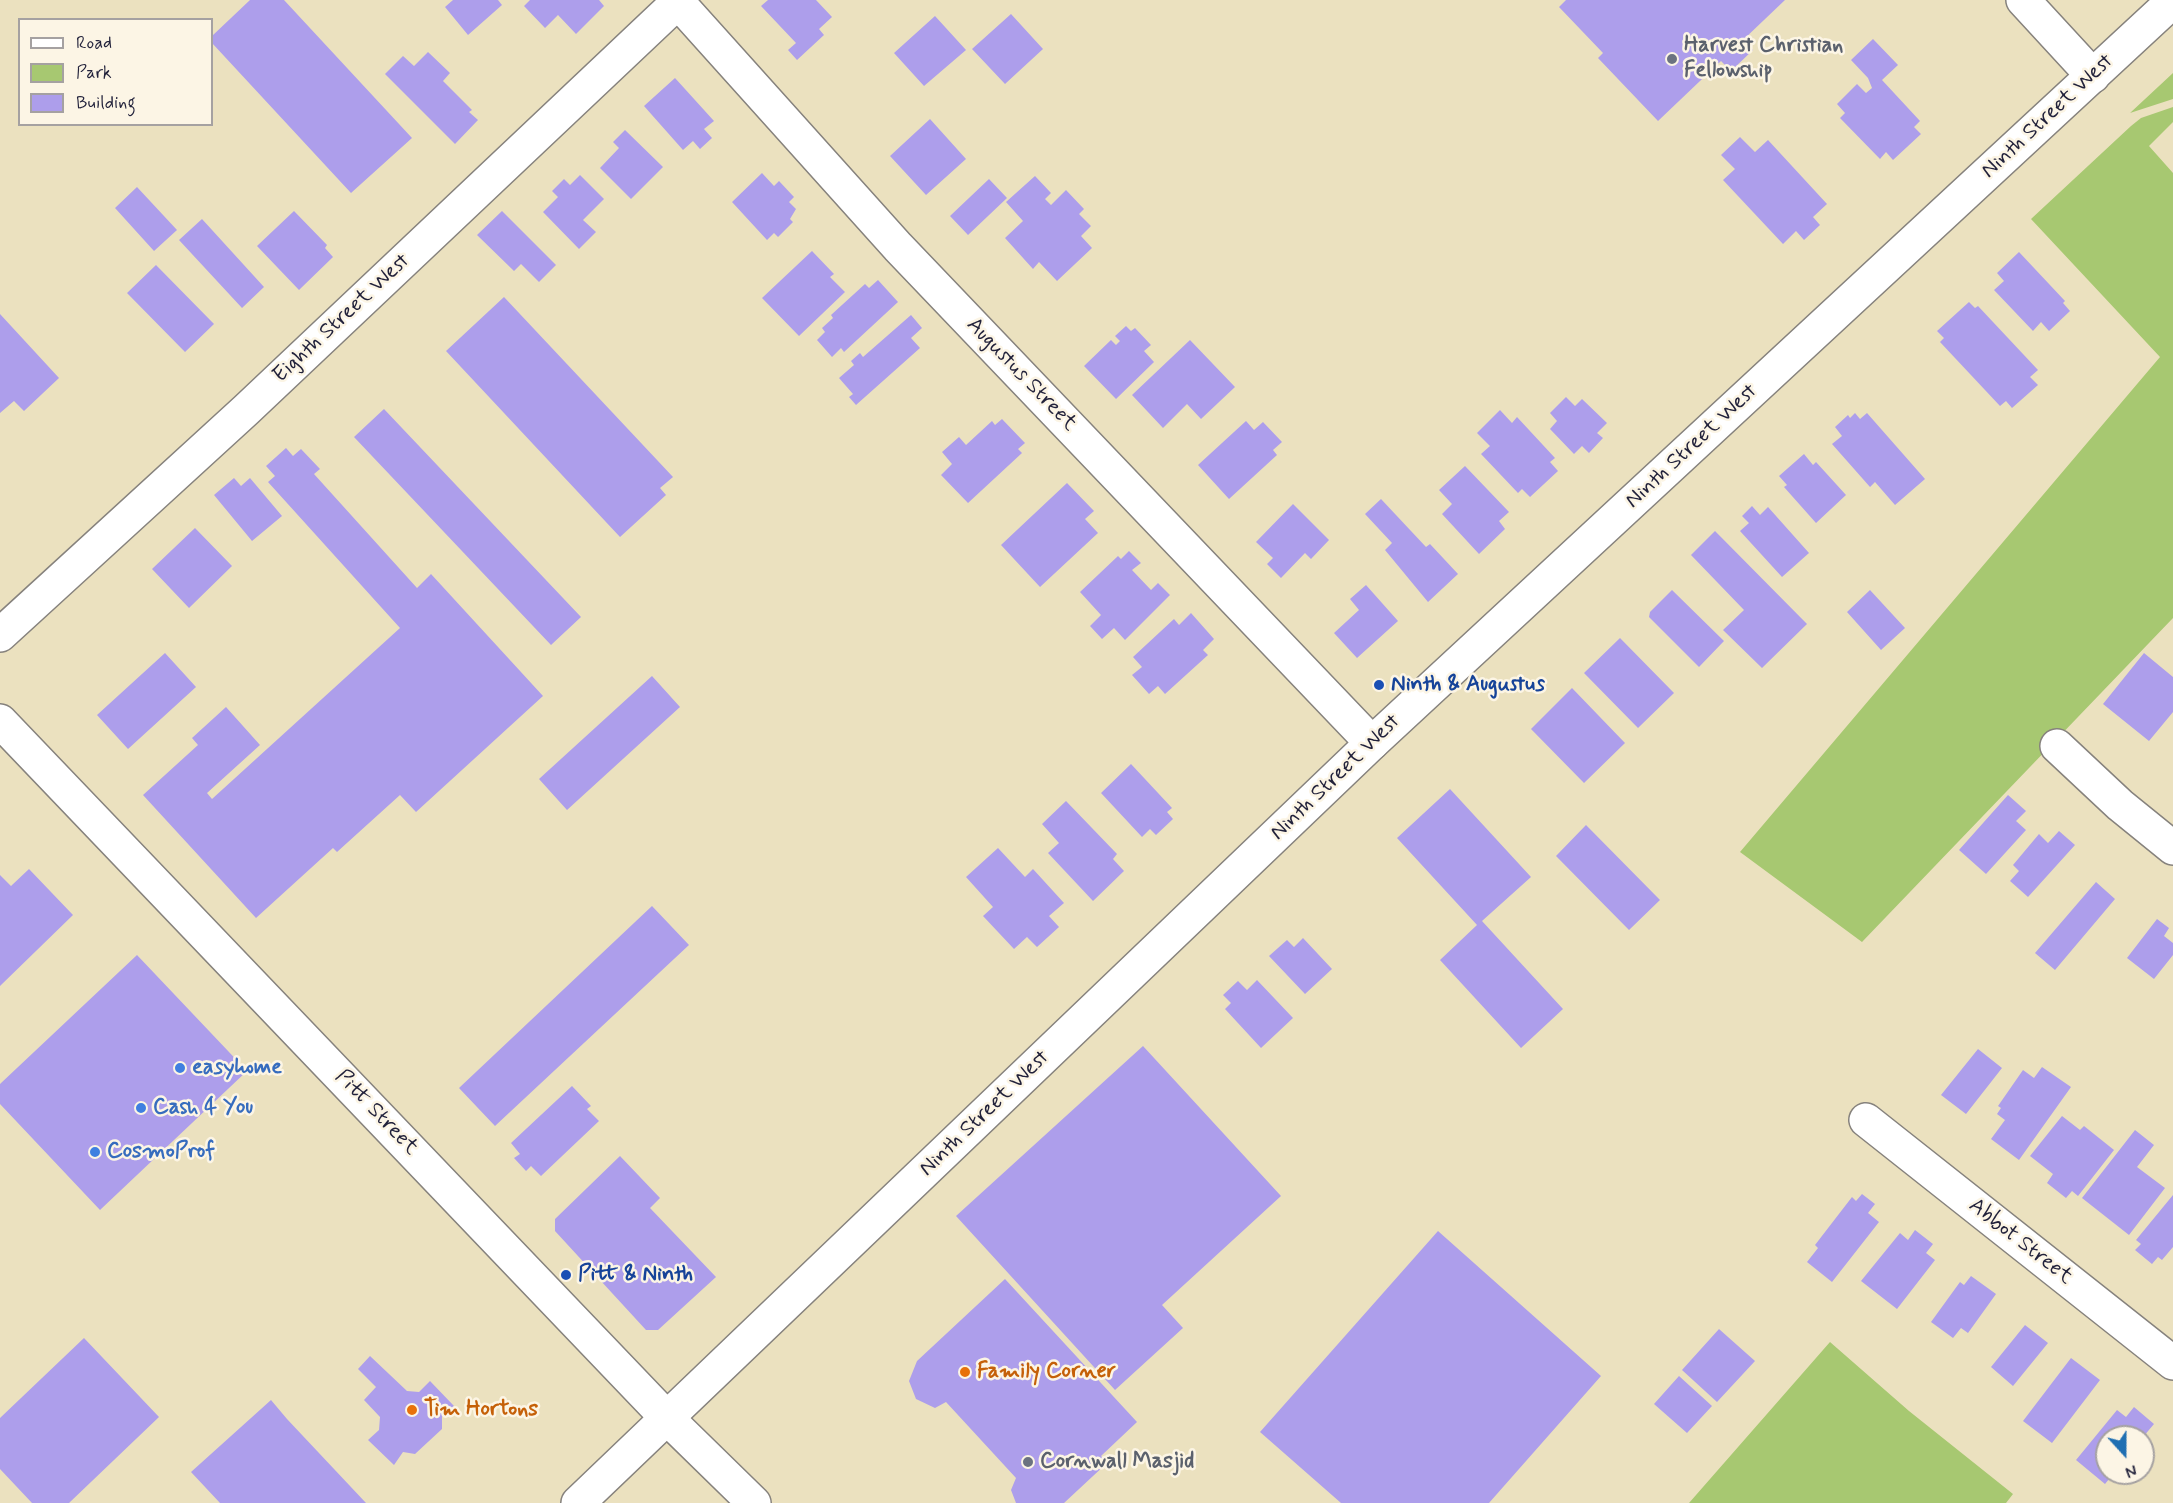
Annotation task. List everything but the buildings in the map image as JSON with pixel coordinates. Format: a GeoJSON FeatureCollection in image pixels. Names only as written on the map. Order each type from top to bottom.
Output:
{"type":"FeatureCollection","features":[{"type":"Feature","properties":{"kind":"street"},"geometry":{"type":"LineString","coordinates":[[2023,0],[2093,76]]}},
{"type":"Feature","properties":{"kind":"street","name":"Eighth Street West"},"geometry":{"type":"LineString","coordinates":[[0,634],[255,401],[678,1]]}},
{"type":"Feature","properties":{"kind":"street","name":"Augustus Street"},"geometry":{"type":"LineString","coordinates":[[678,1],[906,255],[1372,743]]}},
{"type":"Feature","properties":{"kind":"street","name":"Ninth Street West"},"geometry":{"type":"LineString","coordinates":[[578,1503],[1372,743],[2173,1]]}},
{"type":"Feature","properties":{"kind":"street","name":"Pitt Street"},"geometry":{"type":"LineString","coordinates":[[0,721],[667,1418],[754,1503]]}},
{"type":"Feature","properties":{"kind":"street"},"geometry":{"type":"LineString","coordinates":[[2057,746],[2120,805],[2173,848]]}},
{"type":"Feature","properties":{"kind":"street","name":"Abbot Street"},"geometry":{"type":"LineString","coordinates":[[1866,1120],[2173,1363]]}},
{"type":"Feature","properties":{"kind":"green space"},"geometry":{"type":"Polygon","coordinates":[[[2173,73],[2173,99],[2130,113],[2173,73]]]}},
{"type":"Feature","properties":{"kind":"green space"},"geometry":{"type":"Polygon","coordinates":[[[2173,107],[2173,122],[2149,146],[2173,173],[2173,618],[1862,942],[1740,852],[2160,357],[2031,219],[2141,118],[2173,107]]]}},
{"type":"Feature","properties":{"kind":"green space"},"geometry":{"type":"Polygon","coordinates":[[[1830,1342],[1909,1411],[2013,1494],[2006,1503],[1689,1503],[1830,1342]]]}},
{"type":"Feature","properties":{"kind":"place","name":"Harvest Christian Fellowship"},"geometry":{"type":"Point","coordinates":[1672,59]}},
{"type":"Feature","properties":{"kind":"place","name":"Ninth & Augustus"},"geometry":{"type":"Point","coordinates":[1379,685]}},
{"type":"Feature","properties":{"kind":"place","name":"easyhome"},"geometry":{"type":"Point","coordinates":[180,1068]}},
{"type":"Feature","properties":{"kind":"place","name":"Cash 4 You"},"geometry":{"type":"Point","coordinates":[141,1108]}},
{"type":"Feature","properties":{"kind":"place","name":"CosmoProf"},"geometry":{"type":"Point","coordinates":[95,1152]}},
{"type":"Feature","properties":{"kind":"place","name":"Pitt & Ninth"},"geometry":{"type":"Point","coordinates":[566,1275]}},
{"type":"Feature","properties":{"kind":"place","name":"Family Corner"},"geometry":{"type":"Point","coordinates":[965,1372]}},
{"type":"Feature","properties":{"kind":"place","name":"Tim Hortons"},"geometry":{"type":"Point","coordinates":[412,1410]}},
{"type":"Feature","properties":{"kind":"place","name":"Cornwall Masjid"},"geometry":{"type":"Point","coordinates":[1028,1462]}}]}
